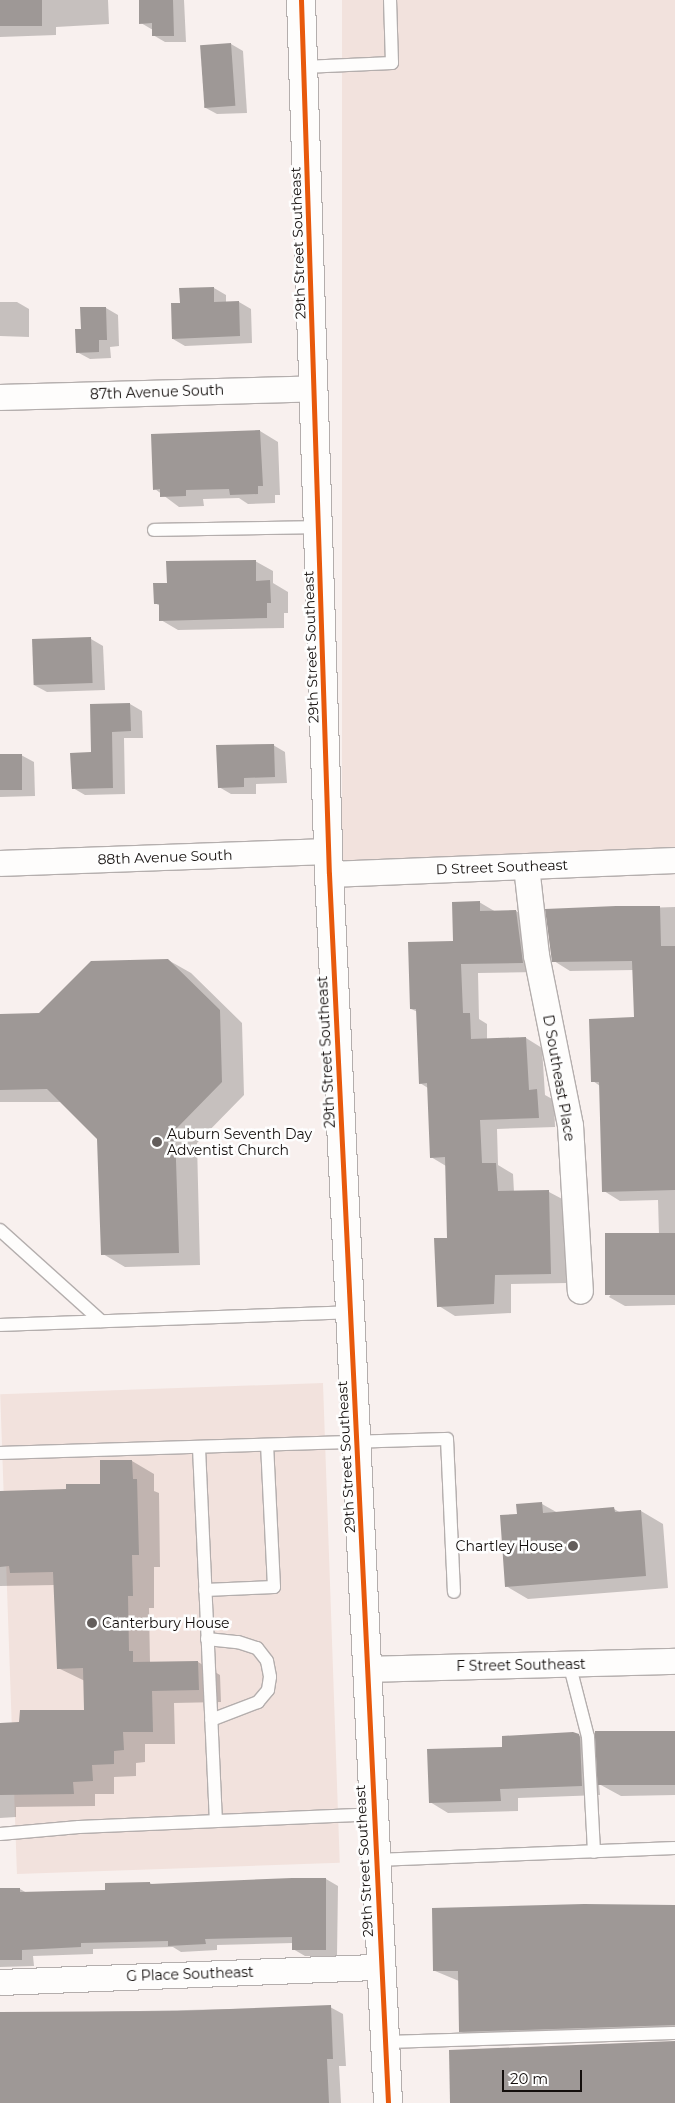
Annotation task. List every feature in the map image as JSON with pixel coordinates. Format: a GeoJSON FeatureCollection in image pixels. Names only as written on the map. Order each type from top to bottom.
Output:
{"type":"FeatureCollection","features":[{"type":"Feature","properties":{"kind":"street","name":"29th Street Southeast"},"geometry":{"type":"LineString","coordinates":[[302,0],[329,863],[380,1968],[388,2103]]}},
{"type":"Feature","properties":{"kind":"street","name":"87th Avenue South"},"geometry":{"type":"LineString","coordinates":[[0,397],[314,388]]}},
{"type":"Feature","properties":{"kind":"street","name":"D Street Southeast"},"geometry":{"type":"LineString","coordinates":[[329,863],[526,866],[675,860]]}},
{"type":"Feature","properties":{"kind":"street","name":"88th Avenue South"},"geometry":{"type":"LineString","coordinates":[[0,862],[329,863]]}},
{"type":"Feature","properties":{"kind":"street","name":"D Southeast Place"},"geometry":{"type":"LineString","coordinates":[[526,866],[536,955],[570,1125],[580,1291]]}},
{"type":"Feature","properties":{"kind":"street","name":"F Street Southeast"},"geometry":{"type":"LineString","coordinates":[[367,1669],[675,1661]]}},
{"type":"Feature","properties":{"kind":"street","name":"G Place Southeast"},"geometry":{"type":"LineString","coordinates":[[0,1982],[380,1968]]}},
{"type":"Feature","properties":{"kind":"lane"},"geometry":{"type":"LineString","coordinates":[[304,67],[392,63],[390,0]]}},
{"type":"Feature","properties":{"kind":"lane"},"geometry":{"type":"LineString","coordinates":[[154,530],[318,526]]}},
{"type":"Feature","properties":{"kind":"lane"},"geometry":{"type":"LineString","coordinates":[[0,1230],[101,1321]]}},
{"type":"Feature","properties":{"kind":"lane"},"geometry":{"type":"LineString","coordinates":[[0,1325],[350,1312]]}},
{"type":"Feature","properties":{"kind":"lane"},"geometry":{"type":"LineString","coordinates":[[0,1453],[198,1448],[356,1440],[447,1439],[454,1592]]}},
{"type":"Feature","properties":{"kind":"lane"},"geometry":{"type":"LineString","coordinates":[[205,1590],[274,1587],[267,1444]]}},
{"type":"Feature","properties":{"kind":"lane"},"geometry":{"type":"LineString","coordinates":[[198,1448],[216,1821]]}},
{"type":"Feature","properties":{"kind":"lane"},"geometry":{"type":"LineString","coordinates":[[207,1639],[238,1642],[257,1648],[267,1661],[270,1677],[268,1690],[258,1702],[211,1720]]}},
{"type":"Feature","properties":{"kind":"lane"},"geometry":{"type":"LineString","coordinates":[[569,1664],[588,1737],[594,1852]]}},
{"type":"Feature","properties":{"kind":"lane"},"geometry":{"type":"LineString","coordinates":[[0,1834],[374,1814]]}},
{"type":"Feature","properties":{"kind":"lane"},"geometry":{"type":"LineString","coordinates":[[376,1860],[675,1848]]}},
{"type":"Feature","properties":{"kind":"lane"},"geometry":{"type":"LineString","coordinates":[[385,2042],[675,2032]]}},
{"type":"Feature","properties":{"kind":"shaded area"},"geometry":{"type":"Polygon","coordinates":[[[342,0],[675,0],[675,863],[342,863],[342,0]]]}},
{"type":"Feature","properties":{"kind":"shaded area"},"geometry":{"type":"Polygon","coordinates":[[[323,1383],[340,1863],[17,1874],[0,1394],[323,1383]]]}},
{"type":"Feature","properties":{"kind":"building"},"geometry":{"type":"Polygon","coordinates":[[[0,0],[42,0],[42,26],[0,26],[0,0]]]}},
{"type":"Feature","properties":{"kind":"building"},"geometry":{"type":"Polygon","coordinates":[[[139,0],[173,0],[174,36],[152,36],[152,23],[139,24],[139,0]]]}},
{"type":"Feature","properties":{"kind":"building"},"geometry":{"type":"Polygon","coordinates":[[[231,43],[235,106],[204,108],[200,45],[231,43]]]}},
{"type":"Feature","properties":{"kind":"building"},"geometry":{"type":"Polygon","coordinates":[[[214,287],[214,302],[239,301],[240,336],[172,339],[171,303],[180,303],[179,288],[214,287]]]}},
{"type":"Feature","properties":{"kind":"building"},"geometry":{"type":"Polygon","coordinates":[[[80,307],[106,307],[107,340],[99,340],[99,352],[76,353],[75,329],[81,329],[80,307]]]}},
{"type":"Feature","properties":{"kind":"building"},"geometry":{"type":"Polygon","coordinates":[[[260,430],[263,486],[258,486],[258,494],[230,495],[229,489],[186,490],[186,496],[160,497],[160,489],[153,490],[151,434],[260,430]]]}},
{"type":"Feature","properties":{"kind":"building"},"geometry":{"type":"Polygon","coordinates":[[[256,560],[256,581],[270,580],[271,603],[267,603],[267,618],[159,621],[159,604],[154,604],[153,583],[167,583],[166,561],[256,560]]]}},
{"type":"Feature","properties":{"kind":"building"},"geometry":{"type":"Polygon","coordinates":[[[91,637],[93,683],[34,685],[32,639],[91,637]]]}},
{"type":"Feature","properties":{"kind":"building"},"geometry":{"type":"Polygon","coordinates":[[[130,703],[131,731],[112,732],[113,788],[72,789],[70,753],[91,752],[90,704],[130,703]]]}},
{"type":"Feature","properties":{"kind":"building"},"geometry":{"type":"Polygon","coordinates":[[[274,744],[275,777],[244,778],[244,787],[218,788],[216,745],[274,744]]]}},
{"type":"Feature","properties":{"kind":"building"},"geometry":{"type":"Polygon","coordinates":[[[0,754],[22,754],[22,790],[0,790],[0,754]]]}},
{"type":"Feature","properties":{"kind":"building"},"geometry":{"type":"Polygon","coordinates":[[[480,901],[480,911],[516,910],[523,963],[461,964],[463,1013],[470,1013],[471,1039],[526,1037],[529,1090],[537,1089],[539,1118],[480,1120],[482,1163],[496,1163],[498,1191],[549,1190],[551,1274],[495,1275],[494,1304],[437,1307],[434,1238],[447,1238],[445,1157],[430,1158],[427,1083],[419,1084],[416,1009],[410,1009],[408,942],[453,941],[452,902],[480,901]]]}},
{"type":"Feature","properties":{"kind":"building"},"geometry":{"type":"Polygon","coordinates":[[[660,906],[661,946],[675,946],[675,1190],[602,1192],[599,1082],[591,1082],[589,1019],[634,1017],[632,961],[552,962],[545,909],[660,906]]]}},
{"type":"Feature","properties":{"kind":"building"},"geometry":{"type":"Polygon","coordinates":[[[168,959],[220,1010],[222,1082],[175,1130],[179,1253],[101,1255],[97,1139],[47,1089],[0,1090],[0,1014],[39,1013],[91,961],[168,959]]]}},
{"type":"Feature","properties":{"kind":"building"},"geometry":{"type":"Polygon","coordinates":[[[605,1233],[675,1233],[675,1295],[605,1295],[605,1233]]]}},
{"type":"Feature","properties":{"kind":"building","name":"Canterbury House"},"geometry":{"type":"Polygon","coordinates":[[[100,1460],[132,1460],[133,1479],[137,1479],[139,1555],[132,1555],[133,1596],[128,1596],[129,1651],[133,1651],[133,1662],[198,1661],[199,1690],[152,1691],[153,1732],[123,1732],[124,1750],[114,1751],[114,1764],[92,1765],[93,1781],[73,1782],[74,1794],[0,1795],[0,1723],[19,1722],[20,1710],[84,1710],[83,1668],[57,1669],[53,1572],[10,1573],[9,1566],[0,1567],[0,1491],[66,1489],[66,1484],[100,1484],[100,1460]]]}},
{"type":"Feature","properties":{"kind":"building","name":"Chartley House"},"geometry":{"type":"Polygon","coordinates":[[[542,1502],[543,1513],[614,1507],[615,1512],[641,1510],[646,1576],[505,1587],[500,1515],[517,1514],[516,1504],[542,1502]]]}},
{"type":"Feature","properties":{"kind":"building"},"geometry":{"type":"Polygon","coordinates":[[[595,1731],[675,1731],[675,1785],[595,1785],[595,1731]]]}},
{"type":"Feature","properties":{"kind":"building"},"geometry":{"type":"Polygon","coordinates":[[[573,1732],[579,1734],[580,1738],[582,1786],[500,1789],[501,1801],[429,1803],[427,1749],[502,1747],[502,1736],[573,1732]]]}},
{"type":"Feature","properties":{"kind":"building"},"geometry":{"type":"Polygon","coordinates":[[[326,1878],[326,1950],[292,1950],[292,1937],[205,1939],[206,1944],[168,1946],[168,1941],[81,1943],[81,1947],[22,1950],[22,1960],[0,1960],[0,1888],[20,1888],[20,1892],[105,1890],[105,1883],[150,1882],[150,1884],[326,1878]]]}},
{"type":"Feature","properties":{"kind":"building"},"geometry":{"type":"Polygon","coordinates":[[[584,1904],[675,1905],[675,2025],[459,2032],[458,1971],[433,1971],[432,1908],[584,1904]]]}},
{"type":"Feature","properties":{"kind":"building"},"geometry":{"type":"Polygon","coordinates":[[[331,2005],[333,2059],[327,2059],[329,2103],[0,2103],[0,2012],[177,2011],[331,2005]]]}},
{"type":"Feature","properties":{"kind":"building"},"geometry":{"type":"Polygon","coordinates":[[[675,2041],[675,2103],[450,2103],[449,2050],[675,2041]]]}},
{"type":"Feature","properties":{"kind":"cycle path"},"geometry":{"type":"LineString","coordinates":[[301,0],[329,874],[388,2103]]}},
{"type":"Feature","properties":{"kind":"place","name":"Auburn Seventh Day Adventist Church"},"geometry":{"type":"Point","coordinates":[157,1142]}},
{"type":"Feature","properties":{"kind":"place","name":"Chartley House"},"geometry":{"type":"Point","coordinates":[573,1546]}},
{"type":"Feature","properties":{"kind":"place","name":"Canterbury House"},"geometry":{"type":"Point","coordinates":[92,1623]}}]}
